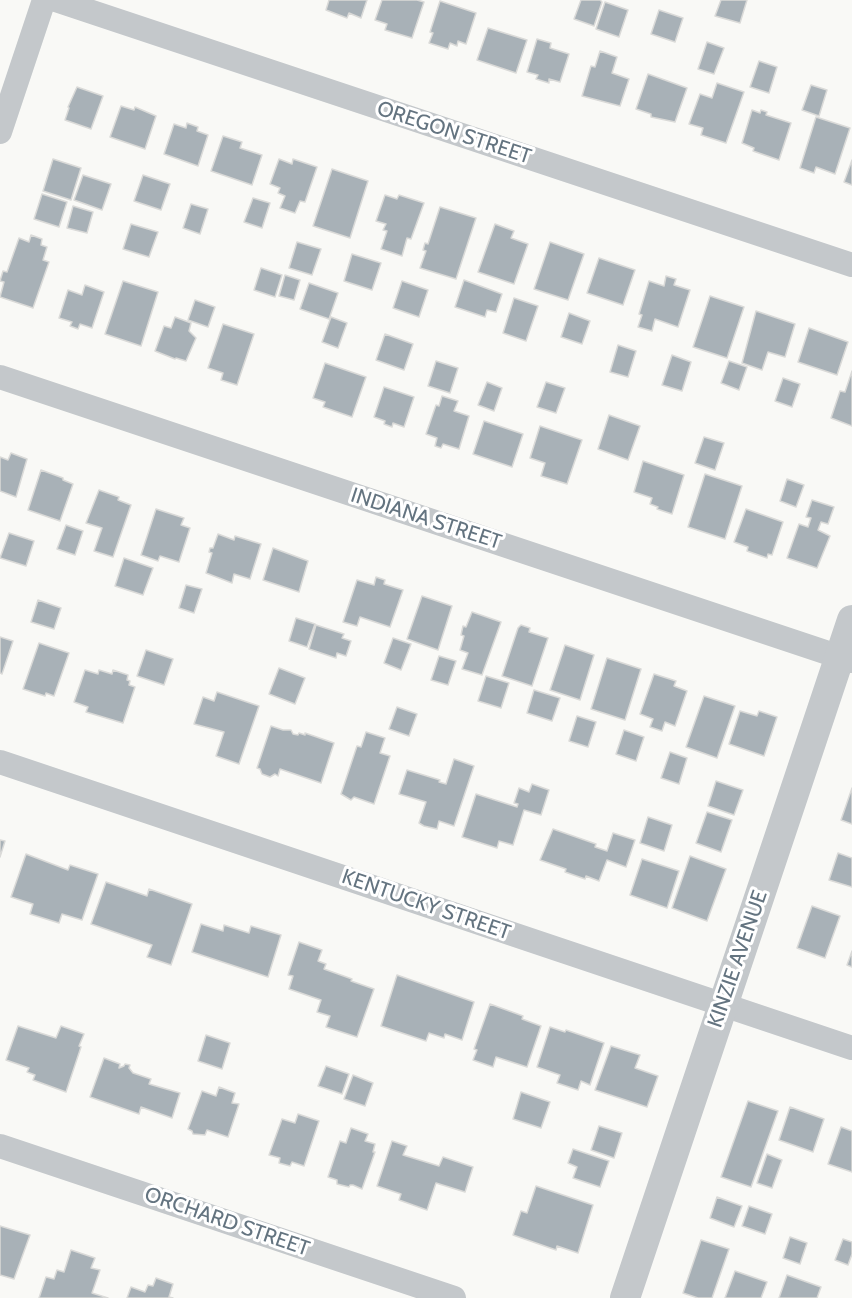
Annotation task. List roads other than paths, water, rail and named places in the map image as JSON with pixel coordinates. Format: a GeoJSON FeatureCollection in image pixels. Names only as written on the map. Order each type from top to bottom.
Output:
{"type":"FeatureCollection","features":[{"type":"Feature","properties":{"kind":"street"},"geometry":{"type":"LineString","coordinates":[[0,132],[44,0]]}},
{"type":"Feature","properties":{"kind":"street","name":"OREGON STREET"},"geometry":{"type":"LineString","coordinates":[[56,0],[852,265]]}},
{"type":"Feature","properties":{"kind":"street","name":"INDIANA STREET"},"geometry":{"type":"LineString","coordinates":[[0,377],[846,659]]}},
{"type":"Feature","properties":{"kind":"street","name":"KINZIE AVENUE"},"geometry":{"type":"LineString","coordinates":[[625,1298],[723,1004],[846,659],[852,620]]}},
{"type":"Feature","properties":{"kind":"street","name":"KENTUCKY STREET"},"geometry":{"type":"LineString","coordinates":[[0,762],[852,1048]]}},
{"type":"Feature","properties":{"kind":"street","name":"ORCHARD STREET"},"geometry":{"type":"LineString","coordinates":[[0,1146],[454,1298]]}}]}
